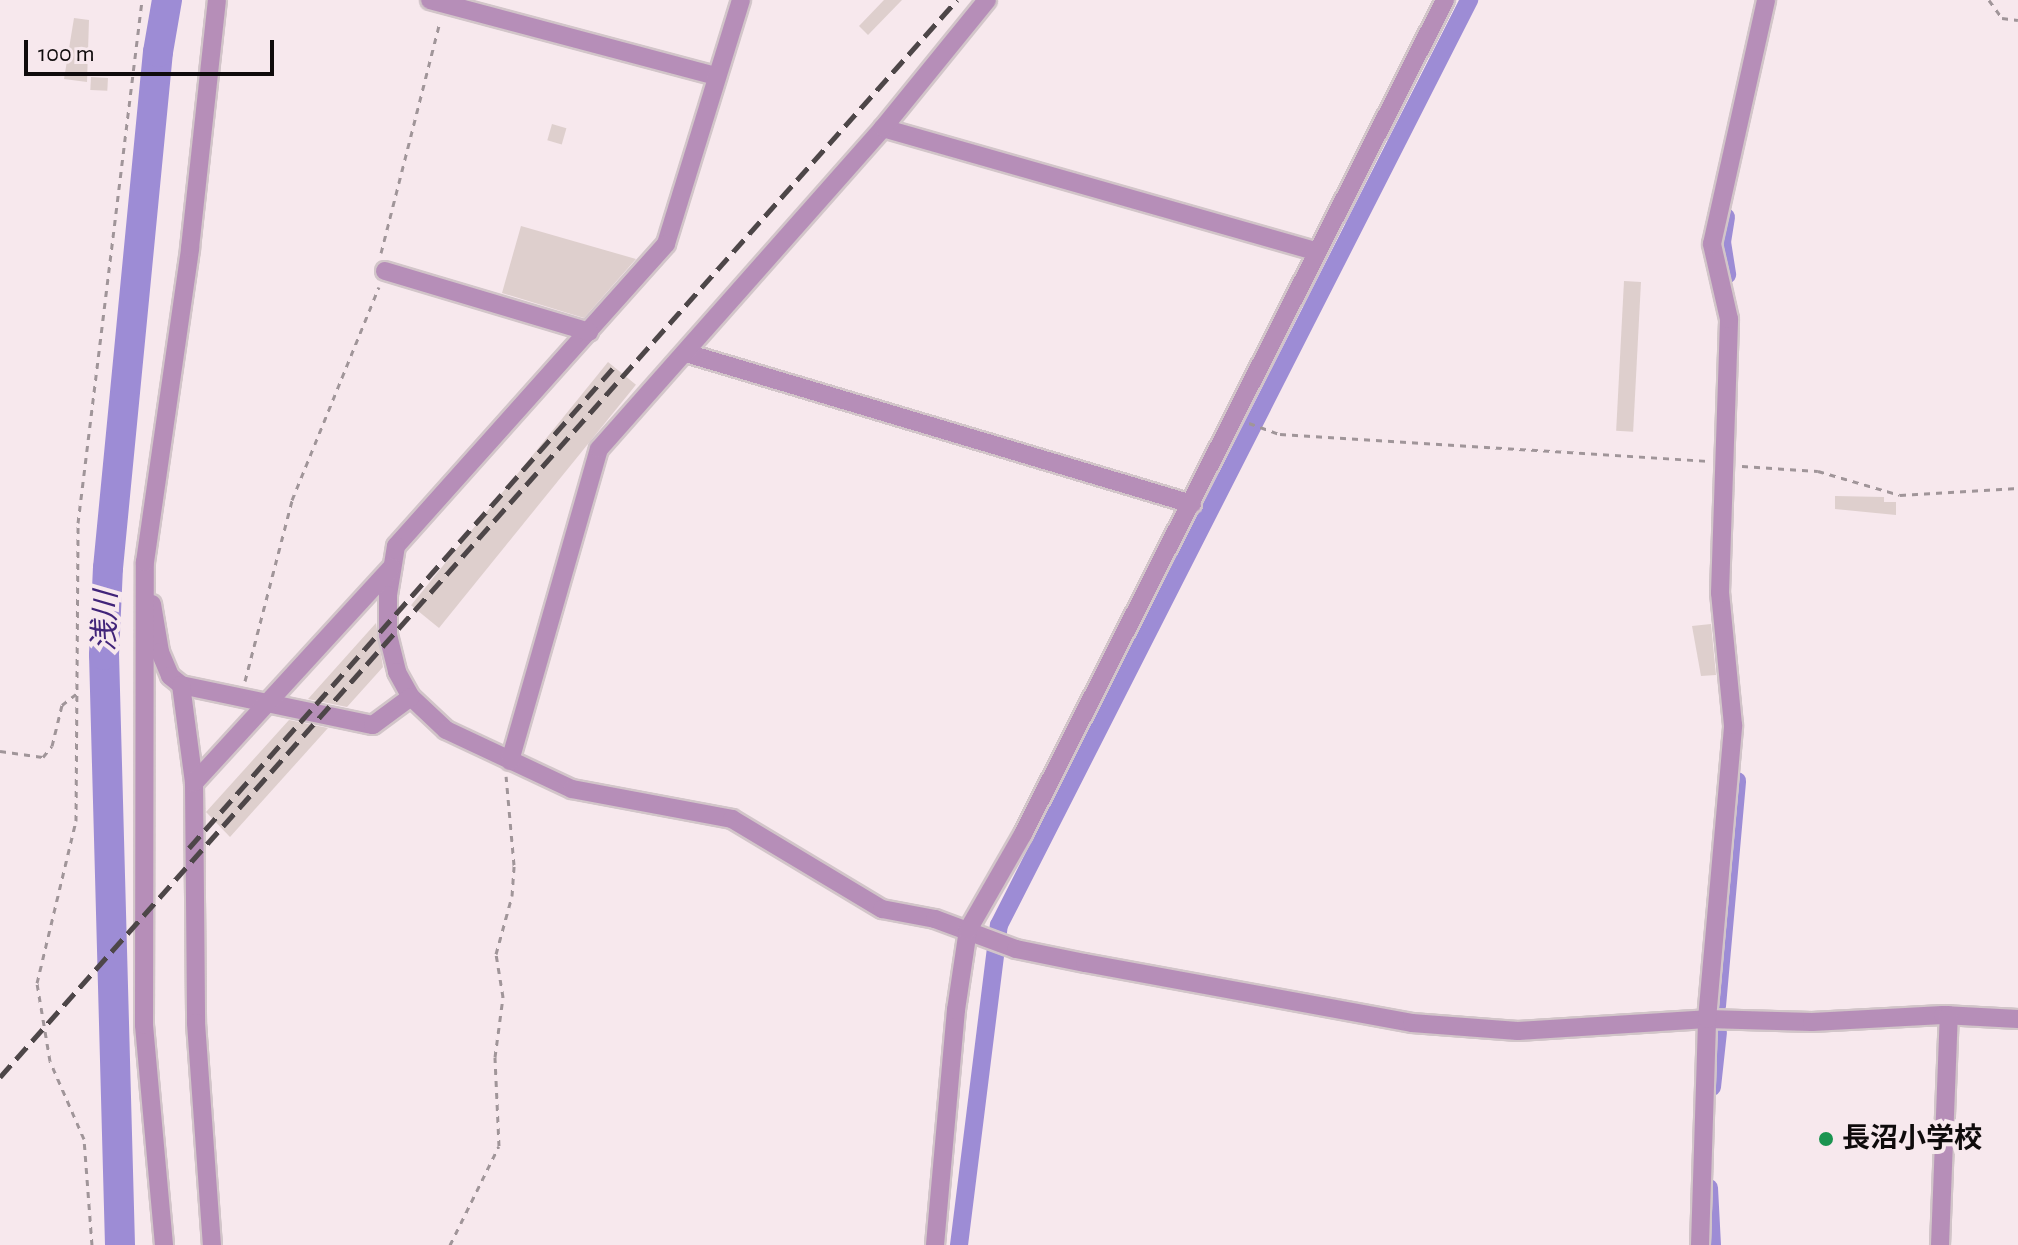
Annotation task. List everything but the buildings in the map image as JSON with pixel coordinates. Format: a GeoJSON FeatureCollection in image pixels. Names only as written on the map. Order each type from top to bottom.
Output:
{"type":"FeatureCollection","features":[{"type":"Feature","properties":{"kind":"street"},"geometry":{"type":"LineString","coordinates":[[164,1245],[144,1025],[145,562],[190,248],[217,0]]}},
{"type":"Feature","properties":{"kind":"street"},"geometry":{"type":"LineString","coordinates":[[741,0],[715,76],[666,244],[396,546],[388,635],[397,672],[411,697],[446,730],[572,789],[732,819],[856,897],[882,909],[968,930],[985,940],[1005,946],[1412,1023],[1518,1031],[1707,1019],[1812,1022],[1949,1015],[2018,1019]]}},
{"type":"Feature","properties":{"kind":"street"},"geometry":{"type":"LineString","coordinates":[[510,761],[599,449],[883,128],[987,0]]}},
{"type":"Feature","properties":{"kind":"street"},"geometry":{"type":"LineString","coordinates":[[935,1245],[956,1010],[968,930],[1192,504],[1316,251],[1445,0]]}},
{"type":"Feature","properties":{"kind":"street"},"geometry":{"type":"LineString","coordinates":[[1700,1245],[1707,1019],[1733,725],[1720,593],[1729,319],[1712,244],[1766,0]]}},
{"type":"Feature","properties":{"kind":"street"},"geometry":{"type":"LineString","coordinates":[[437,2],[715,76]]}},
{"type":"Feature","properties":{"kind":"street"},"geometry":{"type":"LineString","coordinates":[[883,128],[1316,251]]}},
{"type":"Feature","properties":{"kind":"street"},"geometry":{"type":"LineString","coordinates":[[385,271],[589,332]]}},
{"type":"Feature","properties":{"kind":"street"},"geometry":{"type":"LineString","coordinates":[[686,353],[1192,504]]}},
{"type":"Feature","properties":{"kind":"street"},"geometry":{"type":"LineString","coordinates":[[145,562],[160,652],[170,676],[181,685],[373,725],[411,697]]}},
{"type":"Feature","properties":{"kind":"street"},"geometry":{"type":"LineString","coordinates":[[194,783],[392,567]]}},
{"type":"Feature","properties":{"kind":"street"},"geometry":{"type":"LineString","coordinates":[[181,685],[194,783],[196,1023],[212,1245]]}},
{"type":"Feature","properties":{"kind":"street"},"geometry":{"type":"LineString","coordinates":[[1940,1245],[1949,1015]]}},
{"type":"Feature","properties":{"kind":"path"},"geometry":{"type":"LineString","coordinates":[[92,1245],[84,1139],[50,1061],[37,983],[76,821],[78,523],[142,0]]}},
{"type":"Feature","properties":{"kind":"path"},"geometry":{"type":"LineString","coordinates":[[1989,0],[2002,18],[2018,20]]}},
{"type":"Feature","properties":{"kind":"path"},"geometry":{"type":"LineString","coordinates":[[241,696],[292,500],[385,271],[381,251],[437,2]]}},
{"type":"Feature","properties":{"kind":"path"},"geometry":{"type":"LineString","coordinates":[[1244,421],[1280,434],[1723,462],[1818,471],[1900,495],[2018,488]]}},
{"type":"Feature","properties":{"kind":"path"},"geometry":{"type":"LineString","coordinates":[[0,751],[43,757],[52,746],[62,705],[76,694]]}},
{"type":"Feature","properties":{"kind":"path"},"geometry":{"type":"LineString","coordinates":[[450,1245],[499,1146],[495,1057],[503,997],[496,954],[512,896],[505,784],[510,761]]}},
{"type":"Feature","properties":{"kind":"waterway","name":"浅川"},"geometry":{"type":"LineString","coordinates":[[120,1245],[104,655],[108,568],[158,52],[167,0]]}},
{"type":"Feature","properties":{"kind":"waterway"},"geometry":{"type":"LineString","coordinates":[[959,1245],[999,925],[1469,0]]}},
{"type":"Feature","properties":{"kind":"waterway"},"geometry":{"type":"LineString","coordinates":[[1726,217],[1722,242],[1727,275]]}},
{"type":"Feature","properties":{"kind":"waterway"},"geometry":{"type":"LineString","coordinates":[[1717,1006],[1737,781]]}},
{"type":"Feature","properties":{"kind":"waterway"},"geometry":{"type":"LineString","coordinates":[[1712,1087],[1718,1032]]}},
{"type":"Feature","properties":{"kind":"waterway"},"geometry":{"type":"LineString","coordinates":[[1709,1188],[1712,1245]]}},
{"type":"Feature","properties":{"kind":"railway"},"geometry":{"type":"LineString","coordinates":[[0,1077],[957,0]]}},
{"type":"Feature","properties":{"kind":"railway"},"geometry":{"type":"LineString","coordinates":[[189,848],[613,368]]}},
{"type":"Feature","properties":{"kind":"place","name":"長沼小学校"},"geometry":{"type":"Point","coordinates":[1826,1139]}}]}
